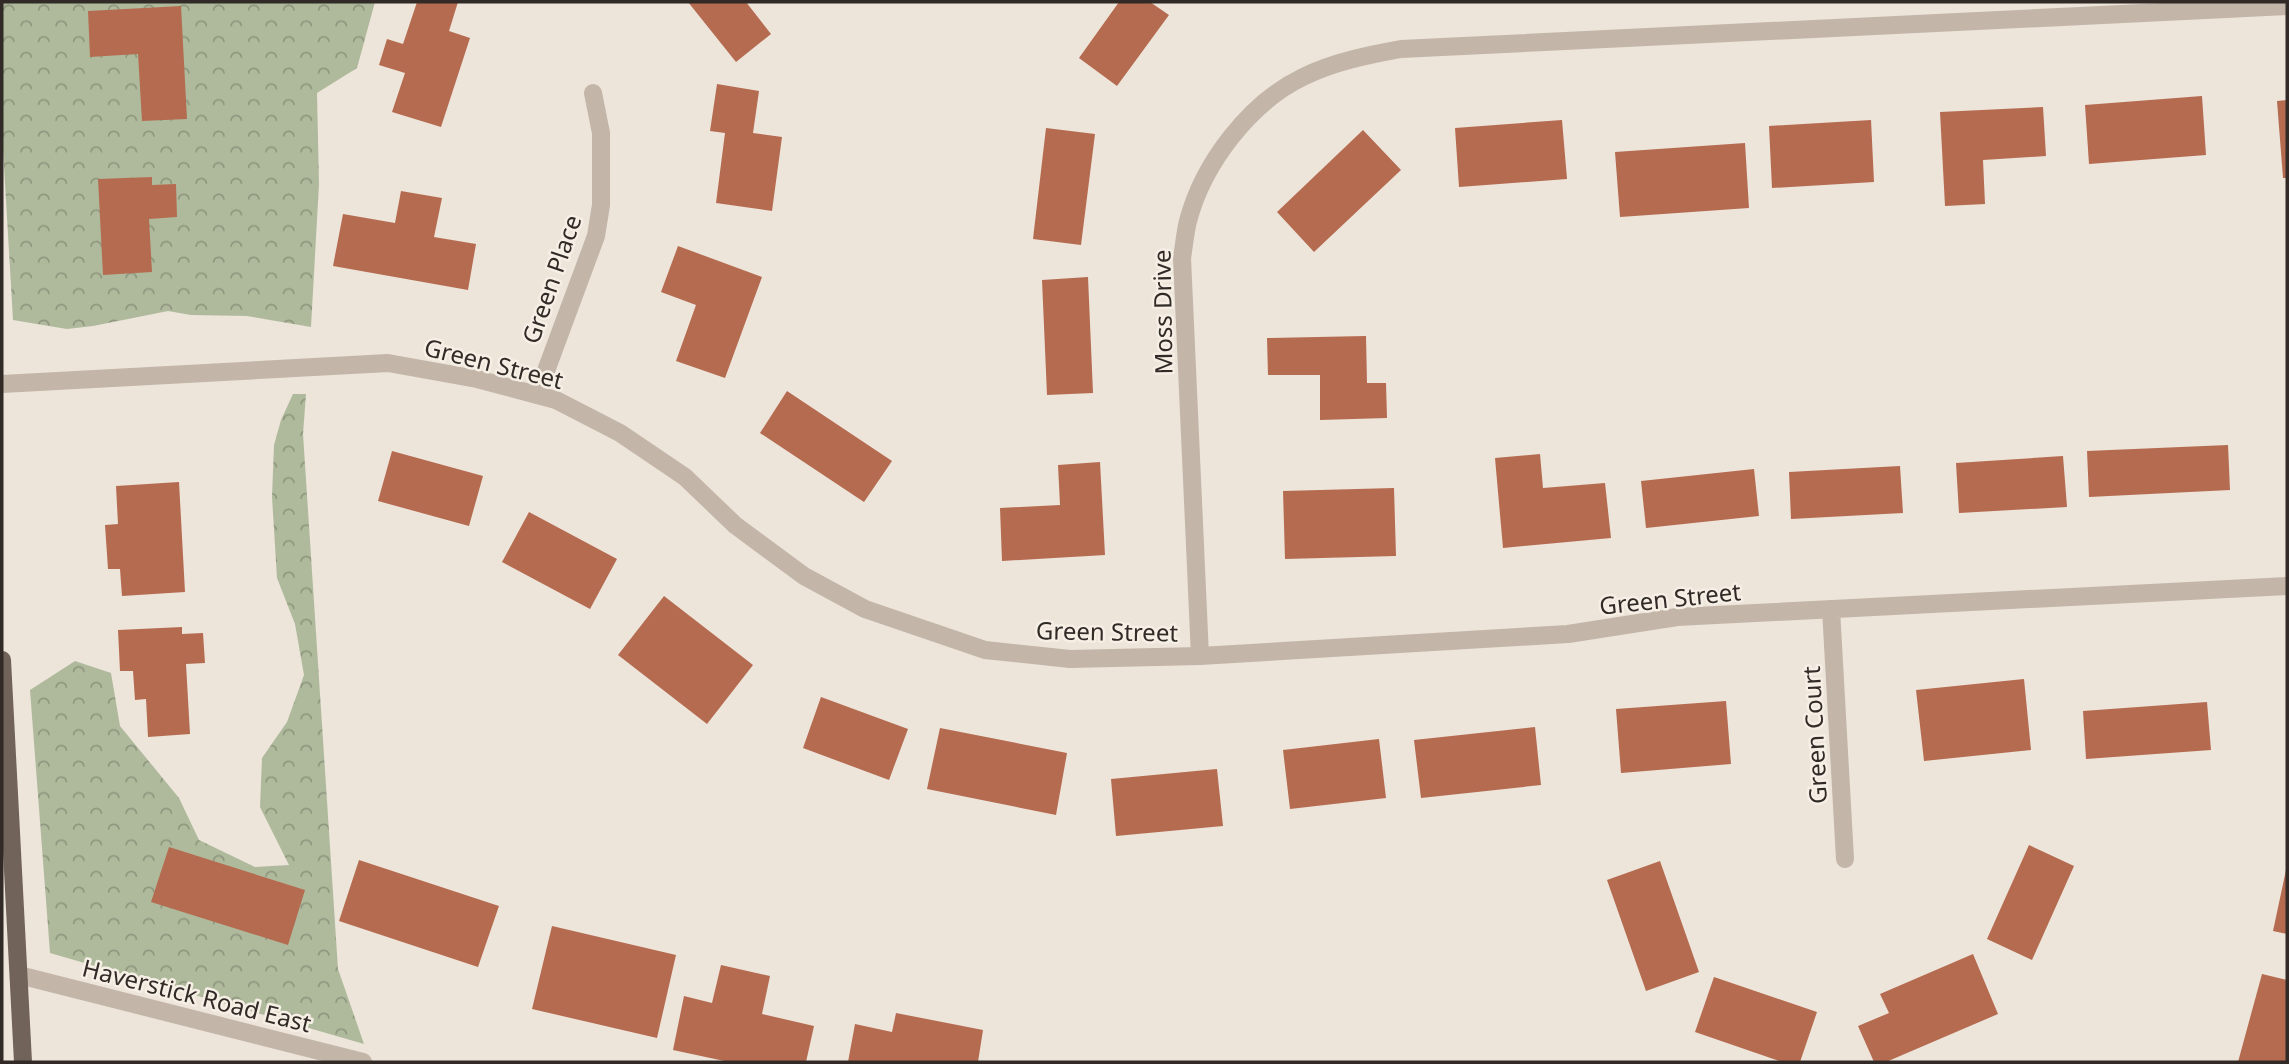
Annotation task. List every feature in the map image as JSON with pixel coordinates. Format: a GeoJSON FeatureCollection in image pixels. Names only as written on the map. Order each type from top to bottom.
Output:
{"type":"FeatureCollection","features":[{"type":"Feature","properties":{"kind":"main road"},"geometry":{"type":"LineString","coordinates":[[2,660],[8,914],[19,975],[23,1062]]}},
{"type":"Feature","properties":{"kind":"street","name":"Moss Drive"},"geometry":{"type":"LineString","coordinates":[[1200,656],[1182,258],[1188,221],[1203,181],[1222,150],[1278,92],[1304,76],[1368,55],[1401,49],[2287,6]]}},
{"type":"Feature","properties":{"kind":"street","name":"Green Place"},"geometry":{"type":"LineString","coordinates":[[537,395],[596,236],[601,205],[601,133],[593,93]]}},
{"type":"Feature","properties":{"kind":"street","name":"Green Street"},"geometry":{"type":"LineString","coordinates":[[2,384],[388,363],[477,379],[556,400],[620,433],[685,477],[735,525],[804,576],[865,609],[985,650],[1070,659],[1200,656],[1568,634],[1677,617],[2287,586]]}},
{"type":"Feature","properties":{"kind":"street","name":"Green Court"},"geometry":{"type":"LineString","coordinates":[[1831,609],[1844,859]]}},
{"type":"Feature","properties":{"kind":"street","name":"Haverstick Road East"},"geometry":{"type":"LineString","coordinates":[[19,975],[363,1062]]}},
{"type":"Feature","properties":{"kind":"green space"},"geometry":{"type":"Polygon","coordinates":[[[2,2],[375,2],[357,68],[317,93],[319,184],[311,327],[247,316],[191,315],[168,311],[67,329],[13,320],[2,132],[2,2]]]}},
{"type":"Feature","properties":{"kind":"green space"},"geometry":{"type":"Polygon","coordinates":[[[293,394],[306,394],[303,434],[338,969],[364,1044],[50,953],[30,690],[75,661],[111,673],[120,726],[179,798],[199,840],[255,867],[289,865],[260,807],[262,758],[287,722],[304,675],[295,624],[277,578],[272,497],[274,445],[281,420],[293,394]]]}},
{"type":"Feature","properties":{"kind":"building"},"geometry":{"type":"Polygon","coordinates":[[[417,2],[458,2],[449,31],[470,38],[441,127],[392,112],[405,73],[379,65],[387,39],[403,44],[417,2]]]}},
{"type":"Feature","properties":{"kind":"building"},"geometry":{"type":"Polygon","coordinates":[[[688,2],[746,2],[771,34],[736,62],[688,2]]]}},
{"type":"Feature","properties":{"kind":"building"},"geometry":{"type":"Polygon","coordinates":[[[1119,2],[1150,2],[1169,15],[1117,86],[1079,58],[1119,2]]]}},
{"type":"Feature","properties":{"kind":"building"},"geometry":{"type":"Polygon","coordinates":[[[181,6],[187,119],[142,121],[138,54],[90,57],[88,11],[181,6]]]}},
{"type":"Feature","properties":{"kind":"building"},"geometry":{"type":"Polygon","coordinates":[[[717,84],[759,91],[753,133],[782,137],[772,211],[716,203],[725,133],[710,131],[717,84]]]}},
{"type":"Feature","properties":{"kind":"building"},"geometry":{"type":"Polygon","coordinates":[[[2202,96],[2206,155],[2089,164],[2085,105],[2202,96]]]}},
{"type":"Feature","properties":{"kind":"building"},"geometry":{"type":"Polygon","coordinates":[[[2287,100],[2287,178],[2283,178],[2277,101],[2287,100]]]}},
{"type":"Feature","properties":{"kind":"building"},"geometry":{"type":"Polygon","coordinates":[[[2043,107],[2046,156],[1983,160],[1985,204],[1945,206],[1940,112],[2043,107]]]}},
{"type":"Feature","properties":{"kind":"building"},"geometry":{"type":"Polygon","coordinates":[[[1562,120],[1567,179],[1459,187],[1455,128],[1562,120]]]}},
{"type":"Feature","properties":{"kind":"building"},"geometry":{"type":"Polygon","coordinates":[[[1871,120],[1874,182],[1772,188],[1769,126],[1871,120]]]}},
{"type":"Feature","properties":{"kind":"building"},"geometry":{"type":"Polygon","coordinates":[[[1046,128],[1095,134],[1081,245],[1033,239],[1046,128]]]}},
{"type":"Feature","properties":{"kind":"building"},"geometry":{"type":"Polygon","coordinates":[[[1363,130],[1401,170],[1314,252],[1277,212],[1363,130]]]}},
{"type":"Feature","properties":{"kind":"building"},"geometry":{"type":"Polygon","coordinates":[[[1745,143],[1749,208],[1620,217],[1615,152],[1745,143]]]}},
{"type":"Feature","properties":{"kind":"building"},"geometry":{"type":"Polygon","coordinates":[[[152,177],[152,185],[176,184],[177,217],[149,219],[152,272],[103,275],[98,179],[152,177]]]}},
{"type":"Feature","properties":{"kind":"building"},"geometry":{"type":"Polygon","coordinates":[[[401,191],[442,198],[434,237],[476,244],[468,290],[333,266],[343,214],[395,223],[401,191]]]}},
{"type":"Feature","properties":{"kind":"building"},"geometry":{"type":"Polygon","coordinates":[[[678,246],[762,277],[725,378],[676,361],[696,305],[661,292],[678,246]]]}},
{"type":"Feature","properties":{"kind":"building"},"geometry":{"type":"Polygon","coordinates":[[[1088,277],[1093,393],[1047,395],[1042,280],[1088,277]]]}},
{"type":"Feature","properties":{"kind":"building"},"geometry":{"type":"Polygon","coordinates":[[[1366,336],[1367,383],[1386,383],[1387,418],[1320,420],[1320,375],[1268,375],[1267,338],[1366,336]]]}},
{"type":"Feature","properties":{"kind":"building"},"geometry":{"type":"Polygon","coordinates":[[[787,391],[892,461],[864,502],[760,433],[787,391]]]}},
{"type":"Feature","properties":{"kind":"building"},"geometry":{"type":"Polygon","coordinates":[[[2228,445],[2230,490],[2089,497],[2087,451],[2228,445]]]}},
{"type":"Feature","properties":{"kind":"building"},"geometry":{"type":"Polygon","coordinates":[[[392,451],[483,476],[469,526],[378,501],[392,451]]]}},
{"type":"Feature","properties":{"kind":"building"},"geometry":{"type":"Polygon","coordinates":[[[1540,454],[1543,488],[1605,483],[1611,538],[1503,548],[1495,458],[1540,454]]]}},
{"type":"Feature","properties":{"kind":"building"},"geometry":{"type":"Polygon","coordinates":[[[2063,456],[2067,507],[1959,513],[1956,463],[2063,456]]]}},
{"type":"Feature","properties":{"kind":"building"},"geometry":{"type":"Polygon","coordinates":[[[1100,462],[1105,555],[1002,561],[1000,508],[1060,505],[1058,465],[1100,462]]]}},
{"type":"Feature","properties":{"kind":"building"},"geometry":{"type":"Polygon","coordinates":[[[1900,466],[1903,513],[1791,519],[1789,472],[1900,466]]]}},
{"type":"Feature","properties":{"kind":"building"},"geometry":{"type":"Polygon","coordinates":[[[1754,469],[1759,516],[1646,528],[1641,481],[1754,469]]]}},
{"type":"Feature","properties":{"kind":"building"},"geometry":{"type":"Polygon","coordinates":[[[179,482],[185,592],[122,596],[120,569],[108,569],[105,525],[118,524],[116,486],[179,482]]]}},
{"type":"Feature","properties":{"kind":"building"},"geometry":{"type":"Polygon","coordinates":[[[1394,488],[1396,556],[1285,559],[1283,491],[1394,488]]]}},
{"type":"Feature","properties":{"kind":"building"},"geometry":{"type":"Polygon","coordinates":[[[529,512],[617,559],[590,609],[502,562],[529,512]]]}},
{"type":"Feature","properties":{"kind":"building"},"geometry":{"type":"Polygon","coordinates":[[[664,596],[753,665],[707,724],[618,655],[664,596]]]}},
{"type":"Feature","properties":{"kind":"building"},"geometry":{"type":"Polygon","coordinates":[[[182,627],[182,634],[203,633],[205,663],[186,664],[190,734],[148,737],[146,699],[135,700],[133,671],[120,671],[118,630],[182,627]]]}},
{"type":"Feature","properties":{"kind":"building"},"geometry":{"type":"Polygon","coordinates":[[[2024,679],[2031,750],[1924,761],[1916,690],[2024,679]]]}},
{"type":"Feature","properties":{"kind":"building"},"geometry":{"type":"Polygon","coordinates":[[[821,697],[908,729],[889,780],[803,748],[821,697]]]}},
{"type":"Feature","properties":{"kind":"building"},"geometry":{"type":"Polygon","coordinates":[[[1726,701],[1731,764],[1621,773],[1616,709],[1726,701]]]}},
{"type":"Feature","properties":{"kind":"building"},"geometry":{"type":"Polygon","coordinates":[[[2207,702],[2211,750],[2086,759],[2083,711],[2207,702]]]}},
{"type":"Feature","properties":{"kind":"building"},"geometry":{"type":"Polygon","coordinates":[[[1535,727],[1541,785],[1421,798],[1414,740],[1535,727]]]}},
{"type":"Feature","properties":{"kind":"building"},"geometry":{"type":"Polygon","coordinates":[[[940,728],[1067,753],[1056,815],[927,789],[940,728]]]}},
{"type":"Feature","properties":{"kind":"building"},"geometry":{"type":"Polygon","coordinates":[[[1379,739],[1386,798],[1290,809],[1283,750],[1379,739]]]}},
{"type":"Feature","properties":{"kind":"building"},"geometry":{"type":"Polygon","coordinates":[[[1217,769],[1223,826],[1116,836],[1111,779],[1217,769]]]}},
{"type":"Feature","properties":{"kind":"building"},"geometry":{"type":"Polygon","coordinates":[[[2029,845],[2074,866],[2032,960],[1987,939],[2029,845]]]}},
{"type":"Feature","properties":{"kind":"building"},"geometry":{"type":"Polygon","coordinates":[[[169,847],[305,890],[288,945],[151,902],[169,847]]]}},
{"type":"Feature","properties":{"kind":"building"},"geometry":{"type":"Polygon","coordinates":[[[359,860],[499,906],[478,967],[339,921],[359,860]]]}},
{"type":"Feature","properties":{"kind":"building"},"geometry":{"type":"Polygon","coordinates":[[[1660,861],[1699,972],[1646,991],[1607,880],[1660,861]]]}},
{"type":"Feature","properties":{"kind":"building"},"geometry":{"type":"Polygon","coordinates":[[[2287,870],[2287,934],[2273,931],[2287,870]]]}},
{"type":"Feature","properties":{"kind":"building"},"geometry":{"type":"Polygon","coordinates":[[[552,926],[676,955],[657,1038],[532,1009],[552,926]]]}},
{"type":"Feature","properties":{"kind":"building"},"geometry":{"type":"Polygon","coordinates":[[[1973,954],[1998,1014],[1886,1062],[1874,1062],[1858,1026],[1889,1013],[1880,994],[1973,954]]]}},
{"type":"Feature","properties":{"kind":"building"},"geometry":{"type":"Polygon","coordinates":[[[721,965],[770,976],[762,1014],[814,1026],[806,1062],[729,1062],[673,1050],[684,996],[712,1003],[721,965]]]}},
{"type":"Feature","properties":{"kind":"building"},"geometry":{"type":"Polygon","coordinates":[[[2262,974],[2287,980],[2287,1062],[2238,1062],[2262,974]]]}},
{"type":"Feature","properties":{"kind":"building"},"geometry":{"type":"Polygon","coordinates":[[[1714,977],[1817,1012],[1800,1062],[1782,1062],[1695,1032],[1714,977]]]}},
{"type":"Feature","properties":{"kind":"building"},"geometry":{"type":"Polygon","coordinates":[[[896,1013],[983,1030],[978,1062],[848,1062],[855,1024],[892,1032],[896,1013]]]}}]}
